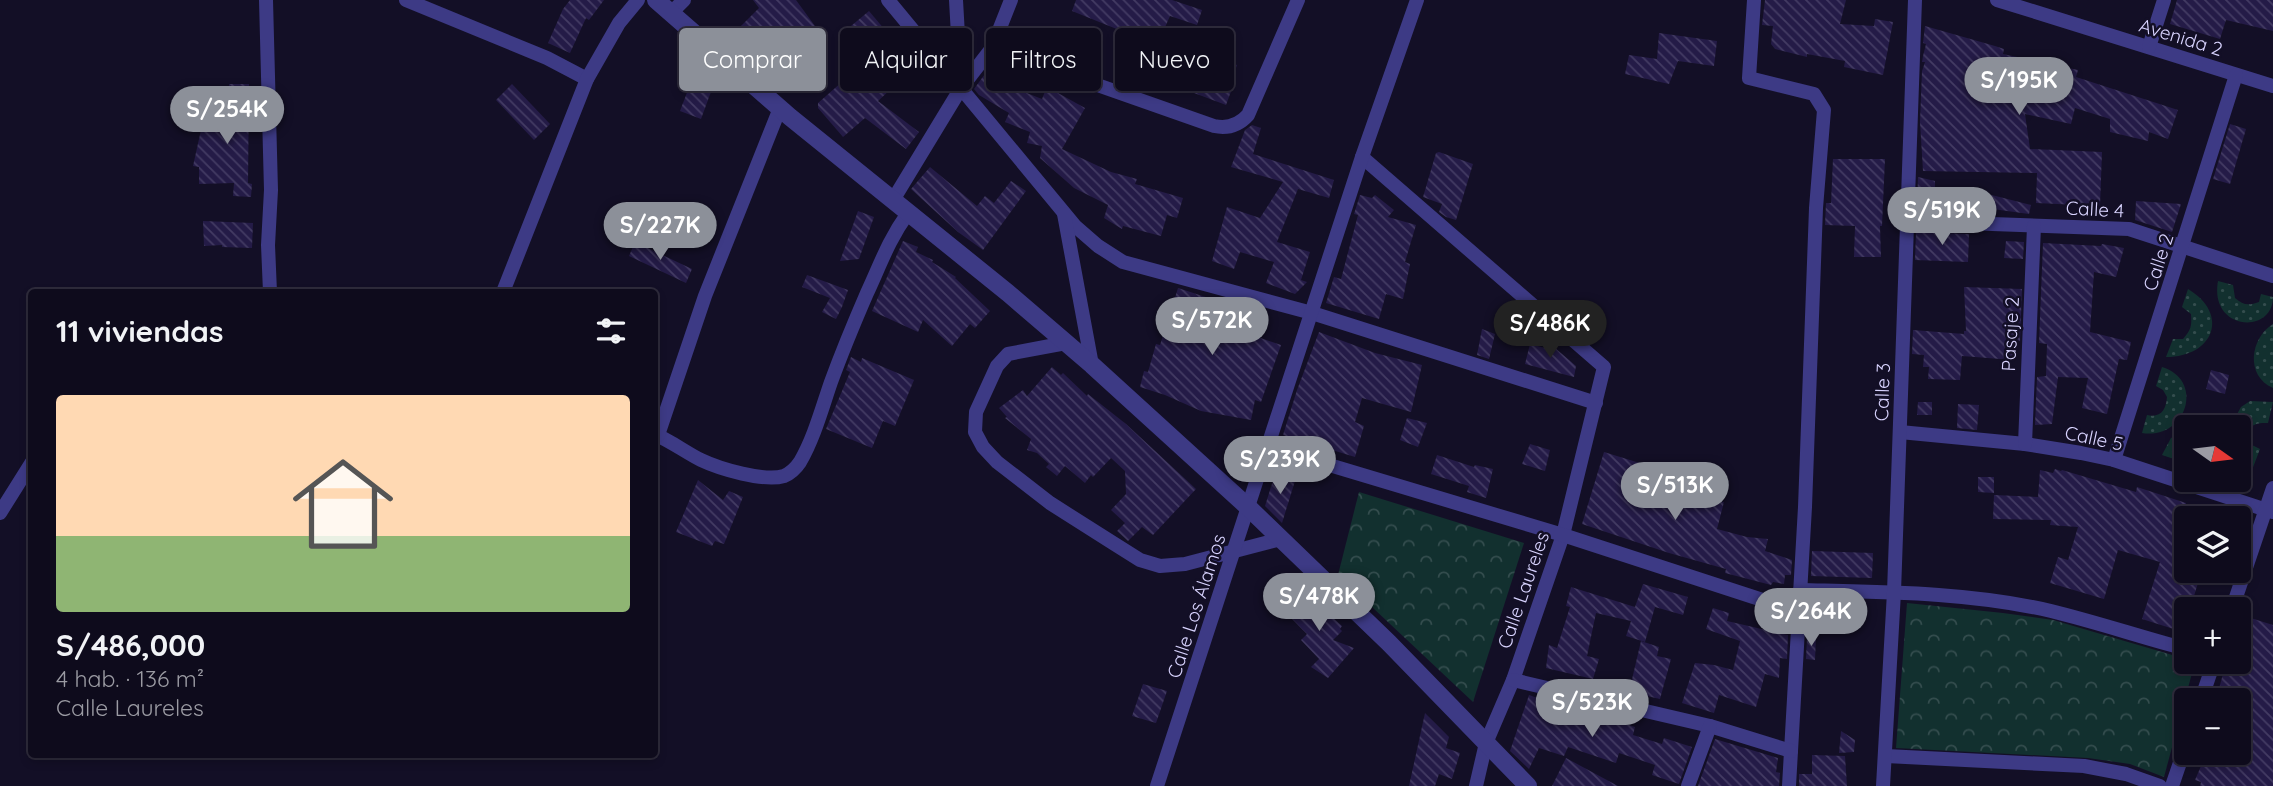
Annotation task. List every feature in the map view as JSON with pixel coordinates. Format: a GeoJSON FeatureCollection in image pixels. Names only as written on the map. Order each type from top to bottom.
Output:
{"type":"FeatureCollection","features":[{"type":"Feature","properties":{"kind":"street"},"geometry":{"type":"LineString","coordinates":[[266,0],[271,190],[268,245],[270,289]]}},
{"type":"Feature","properties":{"kind":"street"},"geometry":{"type":"LineString","coordinates":[[406,0],[547,58],[587,79]]}},
{"type":"Feature","properties":{"kind":"street"},"geometry":{"type":"LineString","coordinates":[[504,289],[587,79],[619,23],[638,0]]}},
{"type":"Feature","properties":{"kind":"street"},"geometry":{"type":"LineString","coordinates":[[656,0],[785,113],[1092,365],[1249,508],[1389,643],[1528,786]]}},
{"type":"Feature","properties":{"kind":"street"},"geometry":{"type":"LineString","coordinates":[[670,14],[684,0]]}},
{"type":"Feature","properties":{"kind":"street"},"geometry":{"type":"LineString","coordinates":[[888,0],[911,28]]}},
{"type":"Feature","properties":{"kind":"street"},"geometry":{"type":"LineString","coordinates":[[956,0],[958,28]]}},
{"type":"Feature","properties":{"kind":"street"},"geometry":{"type":"LineString","coordinates":[[1000,28],[1011,0]]}},
{"type":"Feature","properties":{"kind":"street"},"geometry":{"type":"LineString","coordinates":[[1101,86],[1214,126],[1238,124],[1248,115],[1298,0]]}},
{"type":"Feature","properties":{"kind":"street","name":"Calle Los Álamos"},"geometry":{"type":"LineString","coordinates":[[1157,786],[1416,0]]}},
{"type":"Feature","properties":{"kind":"street"},"geometry":{"type":"LineString","coordinates":[[1754,0],[1749,78],[1814,94],[1824,110],[1816,208],[1805,507],[1789,786]]}},
{"type":"Feature","properties":{"kind":"street","name":"Calle 3"},"geometry":{"type":"LineString","coordinates":[[1883,786],[1894,592],[1915,0]]}},
{"type":"Feature","properties":{"kind":"street","name":"Avenida 2"},"geometry":{"type":"LineString","coordinates":[[1997,0],[2021,4],[2273,86]]}},
{"type":"Feature","properties":{"kind":"street"},"geometry":{"type":"LineString","coordinates":[[2149,47],[2164,0]]}},
{"type":"Feature","properties":{"kind":"street"},"geometry":{"type":"LineString","coordinates":[[972,74],[986,56]]}},
{"type":"Feature","properties":{"kind":"street","name":"Calle 2"},"geometry":{"type":"LineString","coordinates":[[2114,460],[2236,75]]}},
{"type":"Feature","properties":{"kind":"street"},"geometry":{"type":"LineString","coordinates":[[893,200],[959,91]]}},
{"type":"Feature","properties":{"kind":"street"},"geometry":{"type":"LineString","coordinates":[[963,91],[1075,226],[1098,246],[1123,262],[1312,313],[1597,403]]}},
{"type":"Feature","properties":{"kind":"street"},"geometry":{"type":"LineString","coordinates":[[658,429],[705,296],[785,113]]}},
{"type":"Feature","properties":{"kind":"street","name":"Calle Laureles"},"geometry":{"type":"LineString","coordinates":[[1362,158],[1604,367],[1563,535],[1513,680],[1486,743],[1476,786]]}},
{"type":"Feature","properties":{"kind":"street"},"geometry":{"type":"LineString","coordinates":[[1063,212],[1092,365]]}},
{"type":"Feature","properties":{"kind":"street"},"geometry":{"type":"LineString","coordinates":[[658,436],[702,460],[741,472],[775,477],[794,470],[815,427],[842,352],[883,253],[908,213]]}},
{"type":"Feature","properties":{"kind":"street","name":"Calle 4"},"geometry":{"type":"LineString","coordinates":[[1908,221],[2129,229],[2273,276]]}},
{"type":"Feature","properties":{"kind":"street","name":"Pasaje 2"},"geometry":{"type":"LineString","coordinates":[[2025,444],[2034,226]]}},
{"type":"Feature","properties":{"kind":"street"},"geometry":{"type":"LineString","coordinates":[[1066,343],[1008,354],[997,366],[976,412],[975,432],[983,447],[998,462],[1050,502],[1140,560],[1160,566],[1185,564],[1281,539]]}},
{"type":"Feature","properties":{"kind":"street","name":"Calle 5"},"geometry":{"type":"LineString","coordinates":[[1900,432],[2025,444],[2114,460],[2269,511]]}},
{"type":"Feature","properties":{"kind":"street"},"geometry":{"type":"LineString","coordinates":[[1269,447],[1563,535],[1799,610]]}},
{"type":"Feature","properties":{"kind":"street"},"geometry":{"type":"LineString","coordinates":[[0,513],[28,468]]}},
{"type":"Feature","properties":{"kind":"street"},"geometry":{"type":"LineString","coordinates":[[2237,597],[2269,511],[2273,488]]}},
{"type":"Feature","properties":{"kind":"street"},"geometry":{"type":"LineString","coordinates":[[1800,590],[1894,592],[2002,603],[2051,611],[2174,646]]}},
{"type":"Feature","properties":{"kind":"street"},"geometry":{"type":"LineString","coordinates":[[1513,680],[1710,726],[1791,751]]}},
{"type":"Feature","properties":{"kind":"street"},"geometry":{"type":"LineString","coordinates":[[1688,786],[1710,726]]}},
{"type":"Feature","properties":{"kind":"street"},"geometry":{"type":"LineString","coordinates":[[1885,756],[2084,765],[2126,774],[2160,786]]}},
{"type":"Feature","properties":{"kind":"street"},"geometry":{"type":"LineString","coordinates":[[2172,786],[2179,765]]}},
{"type":"Feature","properties":{"kind":"green space"},"geometry":{"type":"Polygon","coordinates":[[[2218,281],[2233,285],[2235,298],[2243,303],[2259,302],[2261,294],[2273,297],[2270,309],[2263,318],[2253,322],[2231,318],[2223,310],[2218,298],[2218,281]]]}},
{"type":"Feature","properties":{"kind":"green space"},"geometry":{"type":"Polygon","coordinates":[[[2188,289],[2201,299],[2209,310],[2211,332],[2196,350],[2166,357],[2173,339],[2183,339],[2190,328],[2191,314],[2182,307],[2188,289]]]}},
{"type":"Feature","properties":{"kind":"green space"},"geometry":{"type":"Polygon","coordinates":[[[2273,324],[2273,388],[2258,375],[2254,357],[2259,338],[2273,324]]]}},
{"type":"Feature","properties":{"kind":"green space"},"geometry":{"type":"Polygon","coordinates":[[[2162,367],[2175,374],[2183,384],[2185,407],[2181,415],[2174,415],[2174,423],[2170,427],[2158,433],[2142,433],[2147,415],[2159,414],[2165,406],[2167,397],[2163,390],[2156,386],[2162,367]]]}},
{"type":"Feature","properties":{"kind":"green space"},"geometry":{"type":"Polygon","coordinates":[[[2250,401],[2273,402],[2268,423],[2251,427],[2251,415],[2237,415],[2241,407],[2250,401]]]}},
{"type":"Feature","properties":{"kind":"green space"},"geometry":{"type":"Polygon","coordinates":[[[2174,436],[2174,459],[2162,455],[2174,436]]]}},
{"type":"Feature","properties":{"kind":"green space"},"geometry":{"type":"Polygon","coordinates":[[[2251,444],[2260,449],[2251,469],[2251,444]]]}},
{"type":"Feature","properties":{"kind":"green space"},"geometry":{"type":"Polygon","coordinates":[[[1359,492],[1524,543],[1473,702],[1338,575],[1359,492]]]}},
{"type":"Feature","properties":{"kind":"green space"},"geometry":{"type":"Polygon","coordinates":[[[1907,603],[2053,620],[2174,655],[2174,674],[2192,674],[2188,688],[2174,688],[2174,740],[2164,777],[2130,764],[2088,758],[1896,748],[1907,603]]]}},
{"type":"Feature","properties":{"kind":"building"},"geometry":{"type":"Polygon","coordinates":[[[570,0],[604,0],[589,20],[586,18],[570,53],[548,43],[563,9],[570,0]]]}},
{"type":"Feature","properties":{"kind":"building"},"geometry":{"type":"Polygon","coordinates":[[[753,0],[796,0],[816,28],[739,28],[759,8],[753,0]]]}},
{"type":"Feature","properties":{"kind":"building"},"geometry":{"type":"Polygon","coordinates":[[[1076,0],[1172,0],[1202,10],[1197,25],[1170,16],[1165,28],[1115,28],[1072,11],[1076,0]]]}},
{"type":"Feature","properties":{"kind":"building"},"geometry":{"type":"Polygon","coordinates":[[[1765,0],[1846,0],[1840,24],[1874,26],[1875,19],[1893,22],[1883,75],[1844,67],[1845,61],[1807,54],[1807,57],[1775,49],[1771,44],[1773,26],[1762,25],[1765,0]]]}},
{"type":"Feature","properties":{"kind":"building"},"geometry":{"type":"Polygon","coordinates":[[[2177,0],[2273,0],[2273,31],[2226,20],[2220,39],[2170,24],[2177,0]]]}},
{"type":"Feature","properties":{"kind":"building"},"geometry":{"type":"Polygon","coordinates":[[[869,11],[883,28],[853,28],[851,26],[869,11]]]}},
{"type":"Feature","properties":{"kind":"building"},"geometry":{"type":"Polygon","coordinates":[[[1925,26],[2004,49],[2003,54],[2078,70],[2076,77],[2178,110],[2168,139],[2149,132],[2148,141],[2110,132],[2110,119],[2075,108],[2071,124],[2025,114],[2030,149],[2102,152],[2100,206],[2036,203],[2037,173],[1923,171],[1920,122],[1925,26]]]}},
{"type":"Feature","properties":{"kind":"building"},"geometry":{"type":"Polygon","coordinates":[[[1659,33],[1717,41],[1714,66],[1678,61],[1669,84],[1625,74],[1629,55],[1657,59],[1659,33]]]}},
{"type":"Feature","properties":{"kind":"building"},"geometry":{"type":"Polygon","coordinates":[[[986,72],[986,91],[1022,91],[1042,99],[1045,91],[1052,91],[1085,108],[1062,149],[1111,172],[1137,179],[1135,184],[1183,198],[1177,218],[1167,215],[1161,236],[1123,226],[1122,229],[1104,218],[1108,205],[1074,188],[1040,158],[1042,146],[1027,143],[1030,132],[1005,122],[1009,113],[979,95],[974,89],[986,72]]]}},
{"type":"Feature","properties":{"kind":"building"},"geometry":{"type":"Polygon","coordinates":[[[229,84],[249,84],[248,183],[252,184],[251,197],[233,196],[234,183],[199,184],[199,167],[193,166],[203,121],[228,124],[229,84]]]}},
{"type":"Feature","properties":{"kind":"building"},"geometry":{"type":"Polygon","coordinates":[[[512,84],[550,124],[534,140],[496,100],[512,84]]]}},
{"type":"Feature","properties":{"kind":"building"},"geometry":{"type":"Polygon","coordinates":[[[840,84],[840,91],[889,91],[878,101],[919,132],[906,149],[865,118],[843,137],[818,108],[818,103],[840,84]]]}},
{"type":"Feature","properties":{"kind":"building"},"geometry":{"type":"Polygon","coordinates":[[[688,91],[711,91],[701,119],[680,111],[688,91]]]}},
{"type":"Feature","properties":{"kind":"building"},"geometry":{"type":"Polygon","coordinates":[[[1189,91],[1231,91],[1226,105],[1189,91]]]}},
{"type":"Feature","properties":{"kind":"building"},"geometry":{"type":"Polygon","coordinates":[[[2230,124],[2246,129],[2230,184],[2213,179],[2230,124]]]}},
{"type":"Feature","properties":{"kind":"building"},"geometry":{"type":"Polygon","coordinates":[[[1252,125],[1261,128],[1253,154],[1334,180],[1329,198],[1298,189],[1277,242],[1310,252],[1301,280],[1307,282],[1295,294],[1266,283],[1274,262],[1240,252],[1234,269],[1212,261],[1227,207],[1260,218],[1283,182],[1231,167],[1245,130],[1252,125]]]}},
{"type":"Feature","properties":{"kind":"building"},"geometry":{"type":"Polygon","coordinates":[[[1436,153],[1473,164],[1456,220],[1439,212],[1442,204],[1423,197],[1436,153]]]}},
{"type":"Feature","properties":{"kind":"building"},"geometry":{"type":"Polygon","coordinates":[[[1833,159],[1885,159],[1880,226],[1881,257],[1854,257],[1855,226],[1825,225],[1826,203],[1831,203],[1833,159]]]}},
{"type":"Feature","properties":{"kind":"building"},"geometry":{"type":"Polygon","coordinates":[[[930,167],[977,206],[985,196],[994,203],[1011,181],[1026,191],[983,250],[958,232],[911,189],[930,167]]]}},
{"type":"Feature","properties":{"kind":"building"},"geometry":{"type":"Polygon","coordinates":[[[1918,177],[1935,181],[1935,205],[1917,205],[1918,177]]]}},
{"type":"Feature","properties":{"kind":"building"},"geometry":{"type":"Polygon","coordinates":[[[1980,192],[2031,205],[2029,214],[1978,207],[1980,192]]]}},
{"type":"Feature","properties":{"kind":"building"},"geometry":{"type":"Polygon","coordinates":[[[1360,195],[1372,198],[1375,195],[1394,210],[1388,217],[1416,225],[1405,262],[1410,264],[1403,299],[1386,294],[1379,319],[1326,303],[1334,277],[1341,279],[1358,215],[1354,214],[1360,195]]]}},
{"type":"Feature","properties":{"kind":"building"},"geometry":{"type":"Polygon","coordinates":[[[2136,201],[2181,204],[2172,232],[2135,220],[2136,201]]]}},
{"type":"Feature","properties":{"kind":"building"},"geometry":{"type":"Polygon","coordinates":[[[858,211],[874,217],[859,259],[840,261],[858,211]]]}},
{"type":"Feature","properties":{"kind":"building"},"geometry":{"type":"Polygon","coordinates":[[[203,221],[253,223],[252,248],[204,246],[203,221]]]}},
{"type":"Feature","properties":{"kind":"building"},"geometry":{"type":"Polygon","coordinates":[[[1916,232],[1969,234],[1968,262],[1915,260],[1916,232]]]}},
{"type":"Feature","properties":{"kind":"building"},"geometry":{"type":"Polygon","coordinates":[[[903,241],[918,247],[916,252],[933,260],[932,262],[956,277],[990,311],[975,328],[970,324],[952,346],[923,320],[918,332],[872,311],[903,241]]]}},
{"type":"Feature","properties":{"kind":"building"},"geometry":{"type":"Polygon","coordinates":[[[2006,241],[2024,242],[2023,259],[2004,258],[2006,241]]]}},
{"type":"Feature","properties":{"kind":"building"},"geometry":{"type":"Polygon","coordinates":[[[635,242],[692,269],[686,283],[629,256],[635,242]]]}},
{"type":"Feature","properties":{"kind":"building"},"geometry":{"type":"Polygon","coordinates":[[[2043,243],[2102,244],[2124,248],[2116,277],[2094,272],[2090,332],[2131,342],[2127,360],[2119,359],[2107,414],[2082,408],[2088,378],[2058,377],[2052,424],[2035,425],[2037,377],[2046,376],[2047,344],[2039,343],[2043,243]]]}},
{"type":"Feature","properties":{"kind":"building"},"geometry":{"type":"Polygon","coordinates":[[[807,275],[848,290],[836,319],[822,312],[830,298],[802,287],[807,275]]]}},
{"type":"Feature","properties":{"kind":"building"},"geometry":{"type":"Polygon","coordinates":[[[1964,287],[2022,289],[2020,341],[2015,340],[2013,360],[1962,356],[1960,380],[1928,379],[1929,367],[1923,367],[1924,355],[1912,354],[1913,330],[1964,334],[1964,287]]]}},
{"type":"Feature","properties":{"kind":"building"},"geometry":{"type":"Polygon","coordinates":[[[1178,288],[1261,315],[1255,336],[1281,345],[1261,402],[1255,400],[1251,420],[1201,411],[1140,387],[1144,371],[1148,372],[1156,344],[1160,345],[1178,288]]]}},
{"type":"Feature","properties":{"kind":"building"},"geometry":{"type":"Polygon","coordinates":[[[1482,329],[1495,334],[1489,359],[1477,355],[1482,329]]]}},
{"type":"Feature","properties":{"kind":"building"},"geometry":{"type":"Polygon","coordinates":[[[1319,332],[1375,353],[1422,365],[1411,412],[1362,398],[1355,422],[1364,426],[1355,457],[1283,435],[1319,332]]]}},
{"type":"Feature","properties":{"kind":"building"},"geometry":{"type":"Polygon","coordinates":[[[1547,341],[1576,366],[1574,377],[1525,364],[1530,344],[1545,348],[1547,341]]]}},
{"type":"Feature","properties":{"kind":"building"},"geometry":{"type":"Polygon","coordinates":[[[851,357],[861,362],[862,358],[914,380],[895,426],[883,421],[872,448],[826,429],[850,372],[846,370],[851,357]]]}},
{"type":"Feature","properties":{"kind":"building"},"geometry":{"type":"Polygon","coordinates":[[[1052,367],[1126,424],[1196,489],[1153,535],[1142,527],[1128,541],[1117,531],[1125,523],[1111,510],[1126,494],[1125,471],[1111,458],[1085,483],[1065,466],[1057,476],[1046,467],[1049,464],[1037,453],[1027,450],[1031,439],[1005,418],[1007,417],[999,408],[1023,390],[1027,396],[1052,367]]]}},
{"type":"Feature","properties":{"kind":"building"},"geometry":{"type":"Polygon","coordinates":[[[2211,370],[2229,375],[2225,394],[2206,389],[2211,370]]]}},
{"type":"Feature","properties":{"kind":"building"},"geometry":{"type":"Polygon","coordinates":[[[1918,402],[1932,402],[1932,415],[1917,415],[1918,402]]]}},
{"type":"Feature","properties":{"kind":"building"},"geometry":{"type":"Polygon","coordinates":[[[1958,404],[1979,405],[1977,430],[1957,428],[1958,404]]]}},
{"type":"Feature","properties":{"kind":"building"},"geometry":{"type":"Polygon","coordinates":[[[1407,418],[1427,423],[1418,447],[1400,440],[1407,418]]]}},
{"type":"Feature","properties":{"kind":"building"},"geometry":{"type":"Polygon","coordinates":[[[1530,444],[1550,450],[1545,471],[1522,464],[1530,444]]]}},
{"type":"Feature","properties":{"kind":"building"},"geometry":{"type":"Polygon","coordinates":[[[1604,452],[1672,473],[1667,490],[1724,502],[1717,529],[1768,539],[1765,551],[1792,560],[1791,575],[1785,575],[1784,584],[1773,582],[1771,585],[1725,573],[1726,569],[1582,524],[1604,452]]]}},
{"type":"Feature","properties":{"kind":"building"},"geometry":{"type":"Polygon","coordinates":[[[1437,455],[1474,467],[1493,469],[1486,498],[1467,492],[1469,486],[1431,474],[1437,455]]]}},
{"type":"Feature","properties":{"kind":"building"},"geometry":{"type":"Polygon","coordinates":[[[2055,469],[2062,470],[2136,492],[2137,487],[2186,503],[2186,506],[2174,506],[2174,583],[2198,583],[2194,597],[2174,597],[2174,629],[2142,619],[2160,562],[2118,550],[2104,599],[2050,583],[2058,557],[2068,560],[2078,527],[2050,525],[2051,520],[1993,519],[1994,495],[2038,497],[2040,470],[2053,473],[2055,469]]]}},
{"type":"Feature","properties":{"kind":"building"},"geometry":{"type":"Polygon","coordinates":[[[1275,474],[1295,481],[1282,523],[1265,506],[1275,474]]]}},
{"type":"Feature","properties":{"kind":"building"},"geometry":{"type":"Polygon","coordinates":[[[1978,477],[1994,477],[1994,493],[1978,492],[1978,477]]]}},
{"type":"Feature","properties":{"kind":"building"},"geometry":{"type":"Polygon","coordinates":[[[698,480],[723,500],[729,491],[743,497],[724,544],[715,541],[712,546],[676,532],[698,480]]]}},
{"type":"Feature","properties":{"kind":"building"},"geometry":{"type":"Polygon","coordinates":[[[1812,551],[1873,553],[1872,578],[1811,576],[1812,551]]]}},
{"type":"Feature","properties":{"kind":"building"},"geometry":{"type":"Polygon","coordinates":[[[1643,584],[1688,597],[1683,615],[1655,607],[1645,642],[1626,636],[1631,621],[1596,613],[1587,656],[1599,659],[1593,679],[1546,668],[1549,645],[1557,648],[1570,607],[1566,606],[1571,587],[1635,607],[1643,584]]]}},
{"type":"Feature","properties":{"kind":"building"},"geometry":{"type":"Polygon","coordinates":[[[1303,590],[1342,626],[1342,631],[1333,640],[1354,648],[1328,678],[1311,667],[1319,659],[1301,640],[1307,634],[1283,610],[1303,590]]]}},
{"type":"Feature","properties":{"kind":"building"},"geometry":{"type":"Polygon","coordinates":[[[1818,605],[1847,607],[1845,627],[1817,624],[1818,605]]]}},
{"type":"Feature","properties":{"kind":"building"},"geometry":{"type":"Polygon","coordinates":[[[1713,608],[1729,613],[1727,621],[1788,635],[1787,659],[1780,658],[1779,678],[1765,674],[1756,707],[1719,695],[1714,713],[1682,703],[1695,663],[1733,670],[1740,641],[1706,629],[1713,608]]]}},
{"type":"Feature","properties":{"kind":"building"},"geometry":{"type":"Polygon","coordinates":[[[2251,618],[2273,625],[2273,786],[2200,786],[2201,782],[2195,780],[2201,765],[2251,765],[2251,688],[2219,688],[2223,674],[2251,674],[2251,618]]]}},
{"type":"Feature","properties":{"kind":"building"},"geometry":{"type":"Polygon","coordinates":[[[1807,637],[1816,638],[1815,660],[1806,659],[1807,637]]]}},
{"type":"Feature","properties":{"kind":"building"},"geometry":{"type":"Polygon","coordinates":[[[1641,641],[1659,647],[1657,656],[1671,659],[1660,699],[1629,692],[1641,641]]]}},
{"type":"Feature","properties":{"kind":"building"},"geometry":{"type":"Polygon","coordinates":[[[1143,684],[1167,691],[1156,723],[1132,716],[1143,684]]]}},
{"type":"Feature","properties":{"kind":"building"},"geometry":{"type":"Polygon","coordinates":[[[1529,695],[1635,727],[1633,735],[1662,744],[1664,738],[1692,747],[1679,784],[1652,775],[1655,765],[1619,753],[1616,763],[1568,747],[1564,756],[1539,748],[1529,769],[1510,751],[1529,695]]]}},
{"type":"Feature","properties":{"kind":"building"},"geometry":{"type":"Polygon","coordinates":[[[1425,713],[1449,737],[1446,748],[1460,753],[1452,779],[1439,774],[1435,786],[1409,786],[1425,713]]]}},
{"type":"Feature","properties":{"kind":"building"},"geometry":{"type":"Polygon","coordinates":[[[1841,731],[1855,740],[1854,752],[1839,753],[1841,731]]]}},
{"type":"Feature","properties":{"kind":"building"},"geometry":{"type":"Polygon","coordinates":[[[1715,739],[1778,758],[1776,772],[1780,773],[1779,786],[1698,786],[1715,739]]]}},
{"type":"Feature","properties":{"kind":"building"},"geometry":{"type":"Polygon","coordinates":[[[1812,755],[1845,756],[1847,786],[1799,786],[1799,774],[1812,774],[1812,755]]]}},
{"type":"Feature","properties":{"kind":"building"},"geometry":{"type":"Polygon","coordinates":[[[1566,758],[1618,786],[1552,786],[1566,758]]]}}]}
